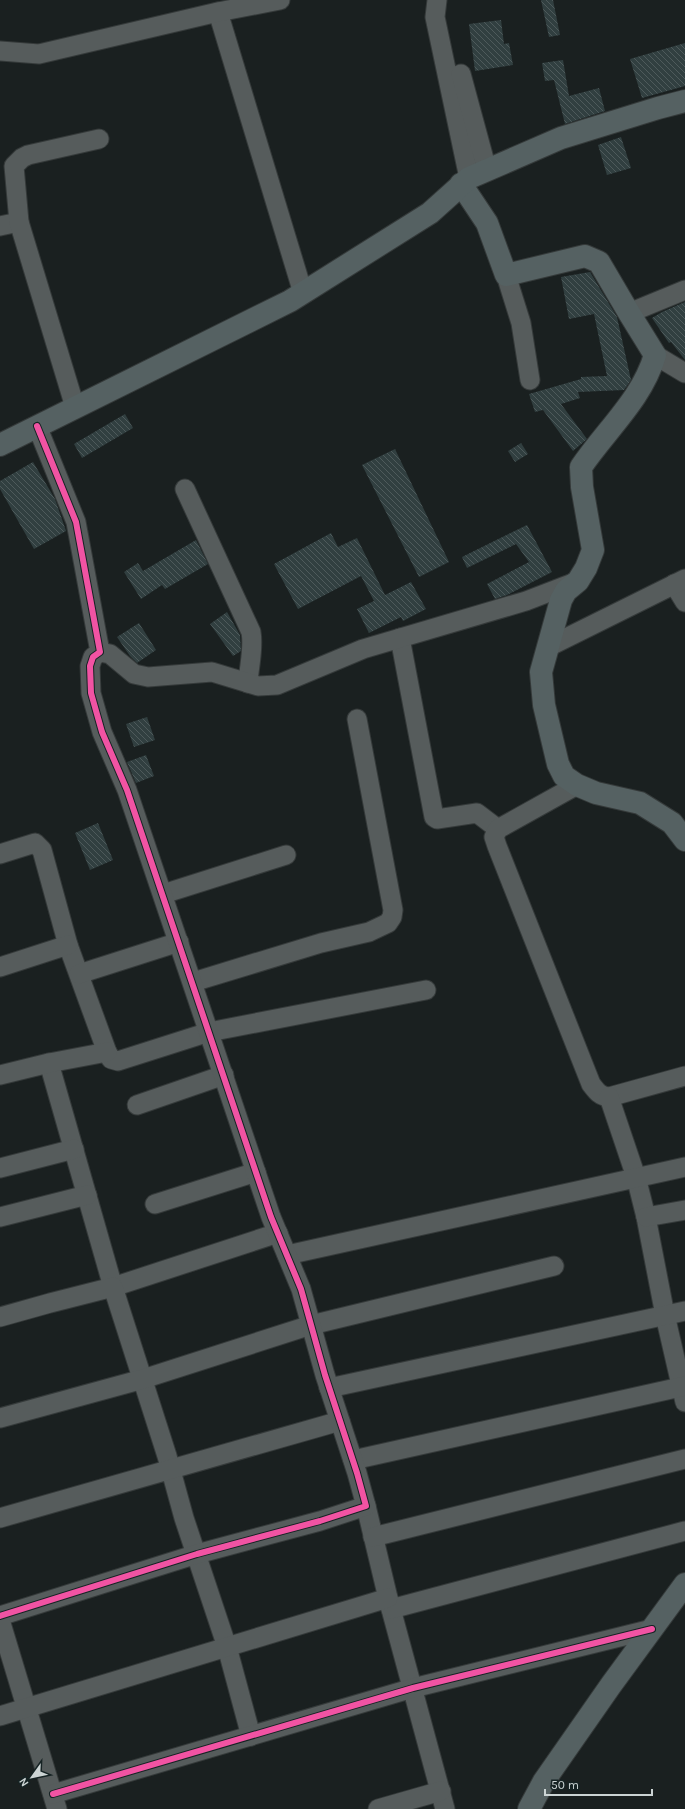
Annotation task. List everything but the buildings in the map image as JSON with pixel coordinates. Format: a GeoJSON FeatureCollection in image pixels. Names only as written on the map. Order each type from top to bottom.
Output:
{"type":"FeatureCollection","features":[{"type":"Feature","properties":{"kind":"main road"},"geometry":{"type":"LineString","coordinates":[[0,445],[290,301],[430,214],[473,177],[561,138],[685,101]]}},
{"type":"Feature","properties":{"kind":"main road"},"geometry":{"type":"LineString","coordinates":[[473,177],[487,223],[506,276],[585,256],[592,257],[599,262],[656,355],[650,371],[626,410],[581,467],[582,487],[593,550],[586,568],[578,580],[566,591],[561,600],[541,672],[544,705],[558,764],[564,776],[578,785],[596,793],[640,803],[678,821],[685,840]]}},
{"type":"Feature","properties":{"kind":"main road"},"geometry":{"type":"LineString","coordinates":[[529,1809],[544,1781],[652,1628],[685,1584]]}},
{"type":"Feature","properties":{"kind":"street"},"geometry":{"type":"LineString","coordinates":[[0,51],[39,54],[222,7],[280,0]]}},
{"type":"Feature","properties":{"kind":"street"},"geometry":{"type":"LineString","coordinates":[[438,0],[446,15],[473,177]]}},
{"type":"Feature","properties":{"kind":"street"},"geometry":{"type":"LineString","coordinates":[[222,7],[302,293]]}},
{"type":"Feature","properties":{"kind":"street"},"geometry":{"type":"LineString","coordinates":[[75,408],[11,224],[14,172],[17,163],[28,155],[99,139]]}},
{"type":"Feature","properties":{"kind":"street"},"geometry":{"type":"LineString","coordinates":[[506,276],[521,322],[530,380]]}},
{"type":"Feature","properties":{"kind":"street"},"geometry":{"type":"LineString","coordinates":[[629,313],[685,290]]}},
{"type":"Feature","properties":{"kind":"street"},"geometry":{"type":"LineString","coordinates":[[656,355],[685,373]]}},
{"type":"Feature","properties":{"kind":"street"},"geometry":{"type":"LineString","coordinates":[[37,426],[76,522],[100,652]]}},
{"type":"Feature","properties":{"kind":"street"},"geometry":{"type":"LineString","coordinates":[[185,489],[252,632],[253,642],[248,683]]}},
{"type":"Feature","properties":{"kind":"street"},"geometry":{"type":"LineString","coordinates":[[378,1809],[443,1800],[390,1603],[366,1506],[353,1460],[329,1388],[302,1290],[278,1233],[256,1172],[127,790],[102,732],[91,693],[90,666],[93,657],[100,652],[110,654],[134,674],[148,677],[212,672],[258,686],[277,685],[363,649],[526,601],[578,580]]}},
{"type":"Feature","properties":{"kind":"street"},"geometry":{"type":"LineString","coordinates":[[548,648],[680,581],[685,602]]}},
{"type":"Feature","properties":{"kind":"street"},"geometry":{"type":"LineString","coordinates":[[400,638],[434,817],[437,819],[443,819],[477,813],[498,829]]}},
{"type":"Feature","properties":{"kind":"street"},"geometry":{"type":"LineString","coordinates":[[193,982],[321,943],[369,932],[388,923],[392,917],[393,910],[357,719]]}},
{"type":"Feature","properties":{"kind":"street"},"geometry":{"type":"LineString","coordinates":[[578,785],[498,829],[494,837],[497,846],[591,1084],[602,1096],[610,1097],[685,1076]]}},
{"type":"Feature","properties":{"kind":"street"},"geometry":{"type":"LineString","coordinates":[[0,854],[35,843],[45,854],[68,945],[107,1052],[111,1059],[118,1061],[209,1032],[426,990]]}},
{"type":"Feature","properties":{"kind":"street"},"geometry":{"type":"LineString","coordinates":[[163,894],[286,855]]}},
{"type":"Feature","properties":{"kind":"street"},"geometry":{"type":"LineString","coordinates":[[79,974],[179,942]]}},
{"type":"Feature","properties":{"kind":"street"},"geometry":{"type":"LineString","coordinates":[[0,967],[68,945]]}},
{"type":"Feature","properties":{"kind":"street"},"geometry":{"type":"LineString","coordinates":[[0,1075],[49,1063],[107,1052]]}},
{"type":"Feature","properties":{"kind":"street"},"geometry":{"type":"LineString","coordinates":[[49,1063],[113,1287],[227,1647],[251,1736]]}},
{"type":"Feature","properties":{"kind":"street"},"geometry":{"type":"LineString","coordinates":[[137,1105],[224,1074]]}},
{"type":"Feature","properties":{"kind":"street"},"geometry":{"type":"LineString","coordinates":[[353,1460],[684,1391],[665,1315],[646,1217],[636,1178],[610,1097]]}},
{"type":"Feature","properties":{"kind":"street"},"geometry":{"type":"LineString","coordinates":[[0,1168],[74,1149]]}},
{"type":"Feature","properties":{"kind":"street"},"geometry":{"type":"LineString","coordinates":[[287,1255],[685,1166]]}},
{"type":"Feature","properties":{"kind":"street"},"geometry":{"type":"LineString","coordinates":[[155,1204],[256,1172]]}},
{"type":"Feature","properties":{"kind":"street"},"geometry":{"type":"LineString","coordinates":[[0,1217],[87,1195]]}},
{"type":"Feature","properties":{"kind":"street"},"geometry":{"type":"LineString","coordinates":[[646,1217],[685,1210]]}},
{"type":"Feature","properties":{"kind":"street"},"geometry":{"type":"LineString","coordinates":[[0,1318],[50,1302],[113,1287],[278,1233]]}},
{"type":"Feature","properties":{"kind":"street"},"geometry":{"type":"LineString","coordinates":[[0,1418],[143,1379],[311,1325],[554,1266]]}},
{"type":"Feature","properties":{"kind":"street"},"geometry":{"type":"LineString","coordinates":[[329,1388],[685,1311]]}},
{"type":"Feature","properties":{"kind":"street"},"geometry":{"type":"LineString","coordinates":[[0,1518],[340,1421]]}},
{"type":"Feature","properties":{"kind":"street"},"geometry":{"type":"LineString","coordinates":[[373,1537],[685,1458]]}},
{"type":"Feature","properties":{"kind":"street"},"geometry":{"type":"LineString","coordinates":[[0,1616],[197,1554],[320,1521],[366,1506]]}},
{"type":"Feature","properties":{"kind":"street"},"geometry":{"type":"LineString","coordinates":[[0,1716],[227,1647],[390,1603],[685,1531]]}},
{"type":"Feature","properties":{"kind":"street"},"geometry":{"type":"LineString","coordinates":[[0,1620],[55,1802],[251,1736],[413,1688],[652,1628]]}},
{"type":"Feature","properties":{"kind":"cycle path"},"geometry":{"type":"LineString","coordinates":[[0,1616],[197,1554],[320,1521],[366,1506],[357,1473],[325,1375],[301,1289],[271,1217],[127,790],[102,732],[91,693],[90,666],[93,657],[100,652],[76,522],[37,426]]}},
{"type":"Feature","properties":{"kind":"cycle path"},"geometry":{"type":"LineString","coordinates":[[53,1794],[413,1688],[652,1629]]}}]}
